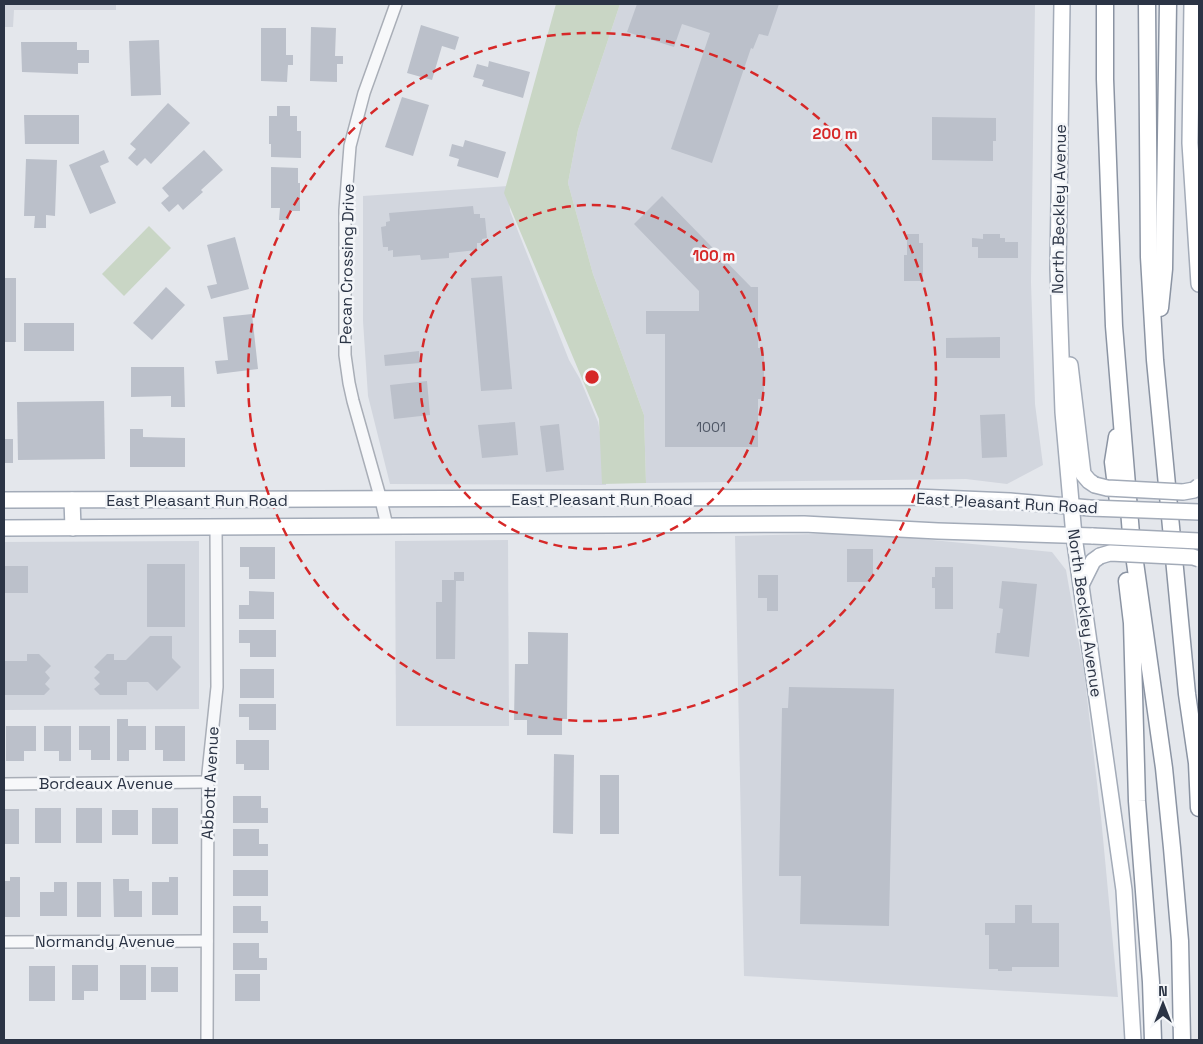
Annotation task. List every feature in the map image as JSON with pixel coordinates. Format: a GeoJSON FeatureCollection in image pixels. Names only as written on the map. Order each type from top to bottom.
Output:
{"type":"FeatureCollection","features":[{"type":"Feature","properties":{"kind":"highway"},"geometry":{"type":"LineString","coordinates":[[1096,4],[1105,79]]}},
{"type":"Feature","properties":{"kind":"highway"},"geometry":{"type":"LineString","coordinates":[[1105,4],[1105,79],[1111,274],[1121,414],[1131,534],[1164,768],[1172,848],[1180,941],[1182,1040]]}},
{"type":"Feature","properties":{"kind":"highway"},"geometry":{"type":"LineString","coordinates":[[1146,4],[1149,257],[1155,360],[1187,694],[1198,769],[1199,808]]}},
{"type":"Feature","properties":{"kind":"highway"},"geometry":{"type":"LineString","coordinates":[[1155,360],[1164,269],[1168,4]]}},
{"type":"Feature","properties":{"kind":"highway"},"geometry":{"type":"LineString","coordinates":[[1121,414],[1113,462],[1132,623],[1137,801],[1151,982],[1153,1040]]}},
{"type":"Feature","properties":{"kind":"main road","name":"North Beckley Avenue"},"geometry":{"type":"LineString","coordinates":[[1062,4],[1058,217],[1063,412],[1080,587],[1124,890],[1133,1040]]}},
{"type":"Feature","properties":{"kind":"main road"},"geometry":{"type":"LineString","coordinates":[[1192,4],[1195,19],[1190,143],[1199,284]]}},
{"type":"Feature","properties":{"kind":"main road"},"geometry":{"type":"LineString","coordinates":[[1060,343],[1070,364],[1083,474],[1089,481],[1107,488],[1183,492],[1194,490],[1199,486]]}},
{"type":"Feature","properties":{"kind":"main road","name":"East Pleasant Run Road"},"geometry":{"type":"LineString","coordinates":[[4,500],[916,497],[1010,501],[1090,508],[1199,512]]}},
{"type":"Feature","properties":{"kind":"main road"},"geometry":{"type":"LineString","coordinates":[[658,498],[659,524]]}},
{"type":"Feature","properties":{"kind":"main road"},"geometry":{"type":"LineString","coordinates":[[780,498],[781,524]]}},
{"type":"Feature","properties":{"kind":"main road"},"geometry":{"type":"LineString","coordinates":[[582,499],[584,525]]}},
{"type":"Feature","properties":{"kind":"main road"},"geometry":{"type":"LineString","coordinates":[[72,500],[73,528]]}},
{"type":"Feature","properties":{"kind":"main road"},"geometry":{"type":"LineString","coordinates":[[216,500],[216,527]]}},
{"type":"Feature","properties":{"kind":"main road","name":"East Pleasant Run Road"},"geometry":{"type":"LineString","coordinates":[[4,528],[781,524],[1199,541]]}},
{"type":"Feature","properties":{"kind":"main road"},"geometry":{"type":"LineString","coordinates":[[1080,587],[1088,567],[1093,561],[1100,556],[1110,553],[1193,557],[1199,559]]}},
{"type":"Feature","properties":{"kind":"street","name":"Pecan Crossing Drive"},"geometry":{"type":"LineString","coordinates":[[387,526],[353,401],[346,355],[345,210],[352,138],[364,93],[396,4]]}},
{"type":"Feature","properties":{"kind":"street","name":"Abbott Avenue"},"geometry":{"type":"LineString","coordinates":[[206,1040],[208,782],[217,687],[216,527]]}},
{"type":"Feature","properties":{"kind":"street","name":"Bordeaux Avenue"},"geometry":{"type":"LineString","coordinates":[[4,784],[208,782]]}},
{"type":"Feature","properties":{"kind":"street","name":"Normandy Avenue"},"geometry":{"type":"LineString","coordinates":[[4,942],[207,941]]}},
{"type":"Feature","properties":{"kind":"shaded area"},"geometry":{"type":"Polygon","coordinates":[[[4,4],[116,4],[116,10],[14,10],[13,27],[4,27],[4,4]]]}},
{"type":"Feature","properties":{"kind":"shaded area"},"geometry":{"type":"Polygon","coordinates":[[[620,4],[1035,4],[1031,282],[1035,404],[1043,465],[1007,484],[966,479],[646,483],[644,415],[593,274],[568,183],[578,130],[620,4]]]}},
{"type":"Feature","properties":{"kind":"shaded area"},"geometry":{"type":"Polygon","coordinates":[[[508,186],[510,211],[569,360],[580,379],[598,422],[604,453],[606,485],[390,484],[368,396],[363,321],[363,196],[508,186]]]}},
{"type":"Feature","properties":{"kind":"shaded area"},"geometry":{"type":"Polygon","coordinates":[[[861,533],[1052,552],[1066,570],[1084,672],[1101,817],[1118,997],[744,976],[735,536],[861,533]]]}},
{"type":"Feature","properties":{"kind":"shaded area"},"geometry":{"type":"Polygon","coordinates":[[[508,540],[509,726],[396,726],[395,541],[508,540]]]}},
{"type":"Feature","properties":{"kind":"shaded area"},"geometry":{"type":"Polygon","coordinates":[[[199,541],[199,709],[4,710],[4,542],[199,541]]]}},
{"type":"Feature","properties":{"kind":"green space"},"geometry":{"type":"Polygon","coordinates":[[[556,4],[620,4],[578,130],[568,183],[593,274],[644,415],[646,483],[602,484],[599,419],[504,193],[556,4]]]}},
{"type":"Feature","properties":{"kind":"green space"},"geometry":{"type":"Polygon","coordinates":[[[149,226],[171,248],[124,296],[102,274],[149,226]]]}},
{"type":"Feature","properties":{"kind":"building"},"geometry":{"type":"Polygon","coordinates":[[[637,4],[779,4],[768,36],[759,34],[753,49],[751,48],[712,163],[671,149],[710,33],[682,24],[674,47],[627,32],[637,4]]]}},
{"type":"Feature","properties":{"kind":"building"},"geometry":{"type":"Polygon","coordinates":[[[421,25],[459,37],[455,50],[442,46],[432,80],[407,73],[421,25]]]}},
{"type":"Feature","properties":{"kind":"building"},"geometry":{"type":"Polygon","coordinates":[[[311,27],[336,28],[335,56],[343,56],[343,64],[337,64],[337,82],[310,81],[311,27]]]}},
{"type":"Feature","properties":{"kind":"building"},"geometry":{"type":"Polygon","coordinates":[[[261,28],[286,28],[286,55],[293,55],[293,65],[288,65],[287,82],[261,81],[261,28]]]}},
{"type":"Feature","properties":{"kind":"building"},"geometry":{"type":"Polygon","coordinates":[[[159,40],[161,95],[131,96],[129,41],[159,40]]]}},
{"type":"Feature","properties":{"kind":"building"},"geometry":{"type":"Polygon","coordinates":[[[21,42],[77,42],[77,50],[89,50],[89,63],[78,63],[78,74],[22,72],[21,42]]]}},
{"type":"Feature","properties":{"kind":"building"},"geometry":{"type":"Polygon","coordinates":[[[489,61],[530,72],[523,98],[482,86],[484,80],[473,77],[477,64],[488,67],[489,61]]]}},
{"type":"Feature","properties":{"kind":"building"},"geometry":{"type":"Polygon","coordinates":[[[402,97],[429,105],[413,156],[385,147],[402,97]]]}},
{"type":"Feature","properties":{"kind":"building"},"geometry":{"type":"Polygon","coordinates":[[[168,103],[190,123],[151,164],[145,158],[137,166],[128,158],[136,149],[130,144],[168,103]]]}},
{"type":"Feature","properties":{"kind":"building"},"geometry":{"type":"Polygon","coordinates":[[[277,106],[290,106],[290,116],[297,116],[297,131],[301,131],[301,158],[271,157],[269,116],[277,116],[277,106]]]}},
{"type":"Feature","properties":{"kind":"building"},"geometry":{"type":"Polygon","coordinates":[[[24,115],[79,115],[79,144],[25,144],[24,115]]]}},
{"type":"Feature","properties":{"kind":"building"},"geometry":{"type":"Polygon","coordinates":[[[932,117],[996,118],[996,141],[993,141],[993,161],[932,160],[932,117]]]}},
{"type":"Feature","properties":{"kind":"building"},"geometry":{"type":"Polygon","coordinates":[[[465,140],[506,152],[498,178],[457,166],[459,159],[449,156],[452,144],[463,147],[465,140]]]}},
{"type":"Feature","properties":{"kind":"building"},"geometry":{"type":"Polygon","coordinates":[[[104,150],[109,162],[100,166],[116,203],[90,214],[69,165],[104,150]]]}},
{"type":"Feature","properties":{"kind":"building"},"geometry":{"type":"Polygon","coordinates":[[[204,150],[223,170],[183,210],[178,204],[169,212],[161,203],[169,196],[162,188],[204,150]]]}},
{"type":"Feature","properties":{"kind":"building"},"geometry":{"type":"Polygon","coordinates":[[[26,159],[57,160],[55,216],[46,215],[46,228],[34,228],[35,216],[24,216],[26,159]]]}},
{"type":"Feature","properties":{"kind":"building"},"geometry":{"type":"Polygon","coordinates":[[[271,167],[298,168],[300,211],[290,211],[289,220],[279,220],[280,208],[271,208],[271,167]]]}},
{"type":"Feature","properties":{"kind":"building"},"geometry":{"type":"Polygon","coordinates":[[[662,196],[751,287],[758,287],[758,348],[764,348],[764,399],[758,399],[758,447],[665,447],[665,334],[646,334],[646,311],[699,311],[699,291],[634,224],[662,196]]]}},
{"type":"Feature","properties":{"kind":"building"},"geometry":{"type":"Polygon","coordinates":[[[473,206],[474,214],[480,214],[480,218],[485,218],[487,238],[482,239],[482,243],[477,243],[477,250],[449,253],[449,258],[421,260],[420,255],[393,257],[393,250],[388,251],[388,247],[383,247],[381,227],[386,226],[386,222],[390,221],[389,213],[473,206]]]}},
{"type":"Feature","properties":{"kind":"building"},"geometry":{"type":"Polygon","coordinates":[[[907,234],[919,234],[919,243],[923,243],[923,281],[904,281],[904,255],[907,255],[907,234]]]}},
{"type":"Feature","properties":{"kind":"building"},"geometry":{"type":"Polygon","coordinates":[[[983,234],[1000,234],[1000,238],[1005,238],[1005,242],[1018,242],[1018,258],[978,258],[978,247],[972,247],[972,238],[983,239],[983,234]]]}},
{"type":"Feature","properties":{"kind":"building"},"geometry":{"type":"Polygon","coordinates":[[[235,237],[249,289],[211,299],[207,286],[217,284],[207,245],[235,237]]]}},
{"type":"Feature","properties":{"kind":"building"},"geometry":{"type":"Polygon","coordinates":[[[502,276],[512,389],[481,391],[471,278],[502,276]]]}},
{"type":"Feature","properties":{"kind":"building"},"geometry":{"type":"Polygon","coordinates":[[[5,278],[16,278],[16,342],[5,342],[5,278]]]}},
{"type":"Feature","properties":{"kind":"building"},"geometry":{"type":"Polygon","coordinates":[[[166,287],[185,305],[152,340],[133,323],[166,287]]]}},
{"type":"Feature","properties":{"kind":"building"},"geometry":{"type":"Polygon","coordinates":[[[252,314],[258,369],[217,374],[215,361],[228,360],[223,317],[252,314]]]}},
{"type":"Feature","properties":{"kind":"building"},"geometry":{"type":"Polygon","coordinates":[[[24,323],[74,323],[74,351],[24,351],[24,323]]]}},
{"type":"Feature","properties":{"kind":"building"},"geometry":{"type":"Polygon","coordinates":[[[1000,337],[1000,358],[946,358],[946,338],[1000,337]]]}},
{"type":"Feature","properties":{"kind":"building"},"geometry":{"type":"Polygon","coordinates":[[[419,351],[420,363],[385,366],[384,355],[419,351]]]}},
{"type":"Feature","properties":{"kind":"building"},"geometry":{"type":"Polygon","coordinates":[[[131,367],[184,367],[185,407],[171,407],[171,396],[131,397],[131,367]]]}},
{"type":"Feature","properties":{"kind":"building"},"geometry":{"type":"Polygon","coordinates":[[[427,381],[430,415],[394,419],[390,385],[427,381]]]}},
{"type":"Feature","properties":{"kind":"building"},"geometry":{"type":"Polygon","coordinates":[[[104,401],[105,459],[18,460],[17,402],[104,401]]]}},
{"type":"Feature","properties":{"kind":"building"},"geometry":{"type":"Polygon","coordinates":[[[1005,414],[1007,457],[982,458],[980,415],[1005,414]]]}},
{"type":"Feature","properties":{"kind":"building"},"geometry":{"type":"Polygon","coordinates":[[[515,422],[518,455],[482,458],[478,425],[515,422]]]}},
{"type":"Feature","properties":{"kind":"building"},"geometry":{"type":"Polygon","coordinates":[[[559,424],[564,470],[546,472],[540,426],[559,424]]]}},
{"type":"Feature","properties":{"kind":"building"},"geometry":{"type":"Polygon","coordinates":[[[130,429],[143,429],[143,437],[185,438],[185,467],[130,467],[130,429]]]}},
{"type":"Feature","properties":{"kind":"building"},"geometry":{"type":"Polygon","coordinates":[[[4,439],[13,439],[13,463],[4,463],[4,439]]]}},
{"type":"Feature","properties":{"kind":"building"},"geometry":{"type":"Polygon","coordinates":[[[240,547],[275,547],[275,579],[249,579],[249,567],[240,567],[240,547]]]}},
{"type":"Feature","properties":{"kind":"building"},"geometry":{"type":"Polygon","coordinates":[[[847,549],[873,549],[873,577],[869,577],[869,582],[847,582],[847,549]]]}},
{"type":"Feature","properties":{"kind":"building"},"geometry":{"type":"Polygon","coordinates":[[[147,564],[185,564],[185,627],[147,627],[147,564]]]}},
{"type":"Feature","properties":{"kind":"building"},"geometry":{"type":"Polygon","coordinates":[[[4,566],[28,566],[28,593],[4,593],[4,566]]]}},
{"type":"Feature","properties":{"kind":"building"},"geometry":{"type":"Polygon","coordinates":[[[935,567],[953,567],[953,609],[935,609],[935,588],[932,588],[932,577],[935,577],[935,567]]]}},
{"type":"Feature","properties":{"kind":"building"},"geometry":{"type":"Polygon","coordinates":[[[454,572],[464,572],[464,581],[456,581],[455,659],[436,659],[436,602],[442,602],[442,580],[454,580],[454,572]]]}},
{"type":"Feature","properties":{"kind":"building"},"geometry":{"type":"Polygon","coordinates":[[[758,575],[778,575],[778,611],[767,611],[767,598],[758,598],[758,575]]]}},
{"type":"Feature","properties":{"kind":"building"},"geometry":{"type":"Polygon","coordinates":[[[1002,581],[1037,584],[1029,657],[995,653],[997,633],[1000,633],[1003,609],[999,608],[1002,581]]]}},
{"type":"Feature","properties":{"kind":"building"},"geometry":{"type":"Polygon","coordinates":[[[249,591],[274,592],[274,619],[239,619],[239,605],[249,605],[249,591]]]}},
{"type":"Feature","properties":{"kind":"building"},"geometry":{"type":"Polygon","coordinates":[[[239,630],[276,630],[276,657],[250,657],[250,643],[239,643],[239,630]]]}},
{"type":"Feature","properties":{"kind":"building"},"geometry":{"type":"Polygon","coordinates":[[[528,632],[568,633],[567,719],[562,719],[562,735],[527,735],[527,720],[514,720],[515,664],[528,664],[528,632]]]}},
{"type":"Feature","properties":{"kind":"building"},"geometry":{"type":"Polygon","coordinates":[[[150,636],[172,636],[172,658],[181,667],[157,691],[148,682],[127,682],[127,695],[100,695],[94,689],[100,684],[94,678],[100,672],[94,667],[107,654],[114,654],[114,660],[126,660],[150,636]]]}},
{"type":"Feature","properties":{"kind":"building"},"geometry":{"type":"Polygon","coordinates":[[[27,654],[39,654],[51,666],[45,672],[50,678],[45,684],[50,689],[44,695],[4,695],[4,661],[27,661],[27,654]]]}},
{"type":"Feature","properties":{"kind":"building"},"geometry":{"type":"Polygon","coordinates":[[[240,669],[274,669],[274,698],[240,698],[240,669]]]}},
{"type":"Feature","properties":{"kind":"building"},"geometry":{"type":"Polygon","coordinates":[[[789,687],[894,689],[889,926],[800,924],[801,876],[779,876],[782,708],[788,708],[789,687]]]}},
{"type":"Feature","properties":{"kind":"building"},"geometry":{"type":"Polygon","coordinates":[[[239,704],[276,704],[276,730],[249,730],[249,717],[239,717],[239,704]]]}},
{"type":"Feature","properties":{"kind":"building"},"geometry":{"type":"Polygon","coordinates":[[[117,719],[128,719],[128,726],[146,726],[146,750],[129,750],[129,761],[117,761],[117,719]]]}},
{"type":"Feature","properties":{"kind":"building"},"geometry":{"type":"Polygon","coordinates":[[[6,726],[36,726],[36,751],[24,751],[24,761],[6,761],[6,726]]]}},
{"type":"Feature","properties":{"kind":"building"},"geometry":{"type":"Polygon","coordinates":[[[44,726],[71,726],[71,761],[59,761],[59,751],[44,751],[44,726]]]}},
{"type":"Feature","properties":{"kind":"building"},"geometry":{"type":"Polygon","coordinates":[[[79,726],[110,726],[110,760],[91,760],[91,750],[79,750],[79,726]]]}},
{"type":"Feature","properties":{"kind":"building"},"geometry":{"type":"Polygon","coordinates":[[[155,726],[185,726],[185,761],[163,761],[163,750],[155,750],[155,726]]]}},
{"type":"Feature","properties":{"kind":"building"},"geometry":{"type":"Polygon","coordinates":[[[236,740],[269,740],[269,770],[244,770],[244,764],[236,764],[236,740]]]}},
{"type":"Feature","properties":{"kind":"building"},"geometry":{"type":"Polygon","coordinates":[[[554,754],[574,755],[573,834],[553,833],[554,754]]]}},
{"type":"Feature","properties":{"kind":"building"},"geometry":{"type":"Polygon","coordinates":[[[600,775],[619,775],[619,834],[600,834],[600,775]]]}},
{"type":"Feature","properties":{"kind":"building"},"geometry":{"type":"Polygon","coordinates":[[[233,796],[261,796],[261,808],[268,808],[268,823],[233,823],[233,796]]]}},
{"type":"Feature","properties":{"kind":"building"},"geometry":{"type":"Polygon","coordinates":[[[35,808],[61,808],[61,843],[35,843],[35,808]]]}},
{"type":"Feature","properties":{"kind":"building"},"geometry":{"type":"Polygon","coordinates":[[[76,808],[102,808],[102,843],[76,843],[76,808]]]}},
{"type":"Feature","properties":{"kind":"building"},"geometry":{"type":"Polygon","coordinates":[[[152,808],[178,808],[178,844],[152,844],[152,808]]]}},
{"type":"Feature","properties":{"kind":"building"},"geometry":{"type":"Polygon","coordinates":[[[4,809],[19,809],[19,844],[4,844],[4,809]]]}},
{"type":"Feature","properties":{"kind":"building"},"geometry":{"type":"Polygon","coordinates":[[[112,810],[138,810],[138,835],[112,835],[112,810]]]}},
{"type":"Feature","properties":{"kind":"building"},"geometry":{"type":"Polygon","coordinates":[[[233,829],[259,829],[259,844],[268,844],[268,856],[233,856],[233,829]]]}},
{"type":"Feature","properties":{"kind":"building"},"geometry":{"type":"Polygon","coordinates":[[[233,870],[268,870],[268,896],[233,896],[233,870]]]}},
{"type":"Feature","properties":{"kind":"building"},"geometry":{"type":"Polygon","coordinates":[[[10,877],[20,877],[20,917],[4,917],[4,881],[10,881],[10,877]]]}},
{"type":"Feature","properties":{"kind":"building"},"geometry":{"type":"Polygon","coordinates":[[[169,877],[178,877],[178,915],[152,915],[152,882],[169,882],[169,877]]]}},
{"type":"Feature","properties":{"kind":"building"},"geometry":{"type":"Polygon","coordinates":[[[113,879],[129,879],[129,891],[142,891],[142,917],[114,917],[113,879]]]}},
{"type":"Feature","properties":{"kind":"building"},"geometry":{"type":"Polygon","coordinates":[[[54,882],[67,882],[67,916],[40,916],[40,892],[54,892],[54,882]]]}},
{"type":"Feature","properties":{"kind":"building"},"geometry":{"type":"Polygon","coordinates":[[[77,882],[101,882],[101,917],[77,917],[77,882]]]}},
{"type":"Feature","properties":{"kind":"building"},"geometry":{"type":"Polygon","coordinates":[[[1015,905],[1032,905],[1032,923],[1059,923],[1059,967],[1012,967],[1012,971],[989,969],[989,935],[985,935],[985,923],[1015,923],[1015,905]]]}},
{"type":"Feature","properties":{"kind":"building"},"geometry":{"type":"Polygon","coordinates":[[[233,906],[261,906],[261,921],[268,921],[268,933],[233,933],[233,906]]]}},
{"type":"Feature","properties":{"kind":"building"},"geometry":{"type":"Polygon","coordinates":[[[233,943],[259,943],[259,958],[267,958],[267,970],[233,970],[233,943]]]}},
{"type":"Feature","properties":{"kind":"building"},"geometry":{"type":"Polygon","coordinates":[[[72,965],[98,965],[98,991],[84,991],[84,1000],[72,1000],[72,965]]]}},
{"type":"Feature","properties":{"kind":"building"},"geometry":{"type":"Polygon","coordinates":[[[120,965],[146,965],[146,1000],[120,1000],[120,965]]]}},
{"type":"Feature","properties":{"kind":"building"},"geometry":{"type":"Polygon","coordinates":[[[29,966],[55,966],[55,1001],[29,1001],[29,966]]]}},
{"type":"Feature","properties":{"kind":"building"},"geometry":{"type":"Polygon","coordinates":[[[151,967],[178,967],[178,992],[151,992],[151,967]]]}},
{"type":"Feature","properties":{"kind":"building"},"geometry":{"type":"Polygon","coordinates":[[[235,974],[260,974],[260,1001],[235,1001],[235,974]]]}}]}
